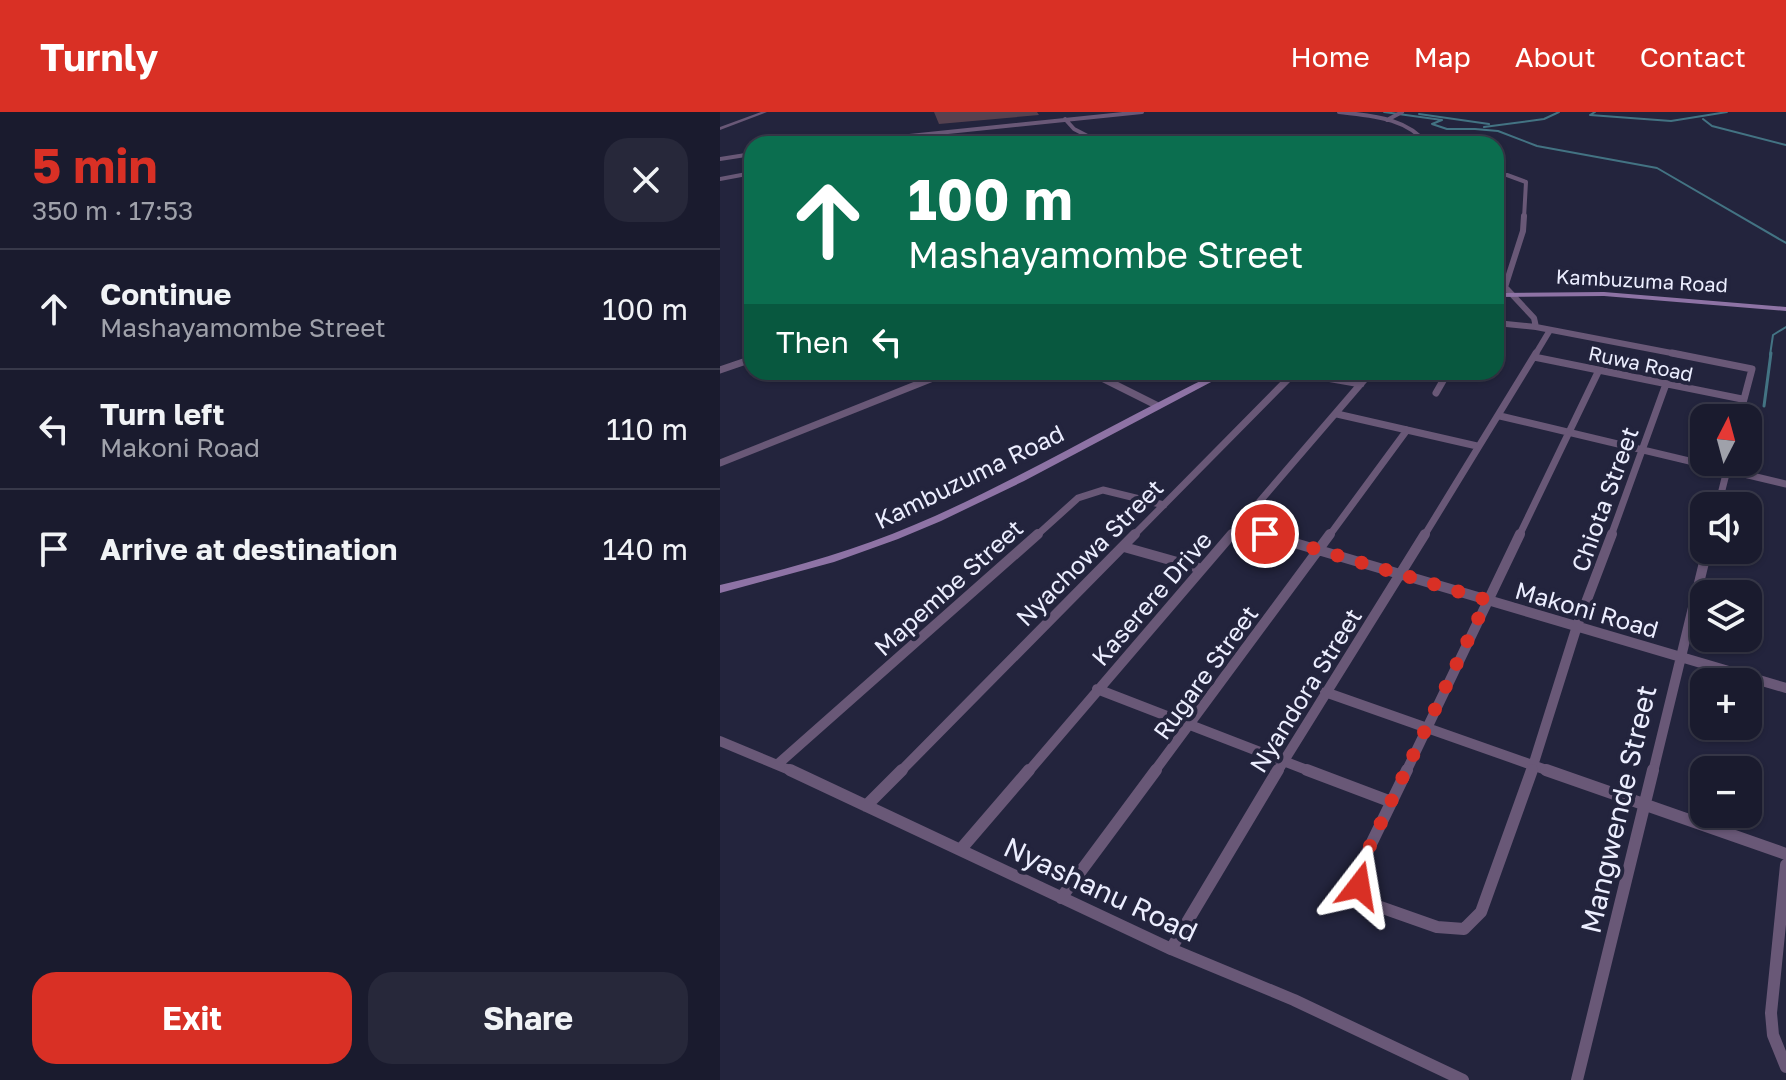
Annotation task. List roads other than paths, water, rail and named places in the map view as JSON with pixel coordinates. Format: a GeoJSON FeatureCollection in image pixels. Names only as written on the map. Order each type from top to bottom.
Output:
{"type":"FeatureCollection","features":[{"type":"Feature","properties":{"kind":"main road","name":"Kambuzuma Road"},"geometry":{"type":"LineString","coordinates":[[1504,294],[1633,295],[1786,309]]}},
{"type":"Feature","properties":{"kind":"main road","name":"Kambuzuma Road"},"geometry":{"type":"LineString","coordinates":[[720,589],[798,569],[894,537],[1209,380]]}},
{"type":"Feature","properties":{"kind":"street"},"geometry":{"type":"LineString","coordinates":[[720,129],[765,112]]}},
{"type":"Feature","properties":{"kind":"street"},"geometry":{"type":"LineString","coordinates":[[907,136],[1142,112]]}},
{"type":"Feature","properties":{"kind":"street"},"geometry":{"type":"LineString","coordinates":[[1339,112],[1395,116],[1420,136]]}},
{"type":"Feature","properties":{"kind":"street"},"geometry":{"type":"LineString","coordinates":[[1065,119],[1074,129],[1088,136]]}},
{"type":"Feature","properties":{"kind":"street"},"geometry":{"type":"LineString","coordinates":[[720,159],[744,155]]}},
{"type":"Feature","properties":{"kind":"street"},"geometry":{"type":"LineString","coordinates":[[720,179],[744,174]]}},
{"type":"Feature","properties":{"kind":"street"},"geometry":{"type":"LineString","coordinates":[[1507,175],[1526,182],[1523,231],[1505,287],[1514,293],[1534,318],[1536,327]]}},
{"type":"Feature","properties":{"kind":"street"},"geometry":{"type":"LineString","coordinates":[[1504,324],[1536,327],[1752,369],[1741,404]]}},
{"type":"Feature","properties":{"kind":"street","name":"Nyandora Street"},"geometry":{"type":"LineString","coordinates":[[1171,949],[1325,692],[1477,446],[1500,416],[1550,330]]}},
{"type":"Feature","properties":{"kind":"street","name":"Ruwa Road"},"geometry":{"type":"LineString","coordinates":[[1534,357],[1742,399]]}},
{"type":"Feature","properties":{"kind":"street"},"geometry":{"type":"LineString","coordinates":[[720,370],[744,362]]}},
{"type":"Feature","properties":{"kind":"street"},"geometry":{"type":"LineString","coordinates":[[1097,689],[1389,801],[1599,370]]}},
{"type":"Feature","properties":{"kind":"street"},"geometry":{"type":"LineString","coordinates":[[720,463],[928,380]]}},
{"type":"Feature","properties":{"kind":"street"},"geometry":{"type":"LineString","coordinates":[[1106,380],[1156,405]]}},
{"type":"Feature","properties":{"kind":"street","name":"Nyachowa Street"},"geometry":{"type":"LineString","coordinates":[[866,806],[1288,380]]}},
{"type":"Feature","properties":{"kind":"street","name":"Nyachowa Street"},"geometry":{"type":"LineString","coordinates":[[1339,380],[1361,384]]}},
{"type":"Feature","properties":{"kind":"street","name":"Kaserere Drive"},"geometry":{"type":"LineString","coordinates":[[961,849],[1364,380]]}},
{"type":"Feature","properties":{"kind":"street"},"geometry":{"type":"LineString","coordinates":[[1436,393],[1443,380]]}},
{"type":"Feature","properties":{"kind":"street","name":"Chiota Street"},"geometry":{"type":"LineString","coordinates":[[1389,801],[1358,871],[1359,886],[1366,902],[1437,927],[1464,929],[1481,912],[1534,764],[1577,626],[1666,384]]}},
{"type":"Feature","properties":{"kind":"street"},"geometry":{"type":"LineString","coordinates":[[1337,414],[1477,446]]}},
{"type":"Feature","properties":{"kind":"street"},"geometry":{"type":"LineString","coordinates":[[1500,416],[1690,459]]}},
{"type":"Feature","properties":{"kind":"street","name":"Rugare Street"},"geometry":{"type":"LineString","coordinates":[[1061,898],[1192,725],[1407,430]]}},
{"type":"Feature","properties":{"kind":"street"},"geometry":{"type":"LineString","coordinates":[[1760,476],[1786,484]]}},
{"type":"Feature","properties":{"kind":"street","name":"Mapembe Street"},"geometry":{"type":"LineString","coordinates":[[778,764],[1078,498],[1103,490],[1164,505]]}},
{"type":"Feature","properties":{"kind":"street","name":"Makoni Road"},"geometry":{"type":"LineString","coordinates":[[1239,526],[1786,688]]}},
{"type":"Feature","properties":{"kind":"street"},"geometry":{"type":"LineString","coordinates":[[1124,547],[1202,569]]}},
{"type":"Feature","properties":{"kind":"street","name":"Mangwende Street"},"geometry":{"type":"LineString","coordinates":[[1577,1080],[1703,564]]}},
{"type":"Feature","properties":{"kind":"street"},"geometry":{"type":"LineString","coordinates":[[1325,692],[1786,854]]}},
{"type":"Feature","properties":{"kind":"street","name":"Nyashanu Road"},"geometry":{"type":"LineString","coordinates":[[720,741],[778,764],[1171,949],[1294,1000],[1463,1080]]}},
{"type":"Feature","properties":{"kind":"street"},"geometry":{"type":"LineString","coordinates":[[1786,865],[1771,1023],[1786,1067]]}},
{"type":"Feature","properties":{"kind":"waterway"},"geometry":{"type":"LineString","coordinates":[[1384,112],[1442,120],[1432,124],[1447,129],[1498,131],[1537,146],[1657,168],[1786,243]]}},
{"type":"Feature","properties":{"kind":"waterway"},"geometry":{"type":"LineString","coordinates":[[1484,127],[1544,119],[1559,112]]}},
{"type":"Feature","properties":{"kind":"waterway"},"geometry":{"type":"LineString","coordinates":[[1595,112],[1590,115],[1671,121],[1727,112]]}},
{"type":"Feature","properties":{"kind":"waterway"},"geometry":{"type":"LineString","coordinates":[[1419,114],[1489,124]]}},
{"type":"Feature","properties":{"kind":"waterway"},"geometry":{"type":"LineString","coordinates":[[1703,119],[1712,126],[1786,145]]}},
{"type":"Feature","properties":{"kind":"waterway"},"geometry":{"type":"LineString","coordinates":[[1770,355],[1773,335],[1786,327]]}},
{"type":"Feature","properties":{"kind":"waterway"},"geometry":{"type":"LineString","coordinates":[[1764,406],[1771,353]]}}]}
